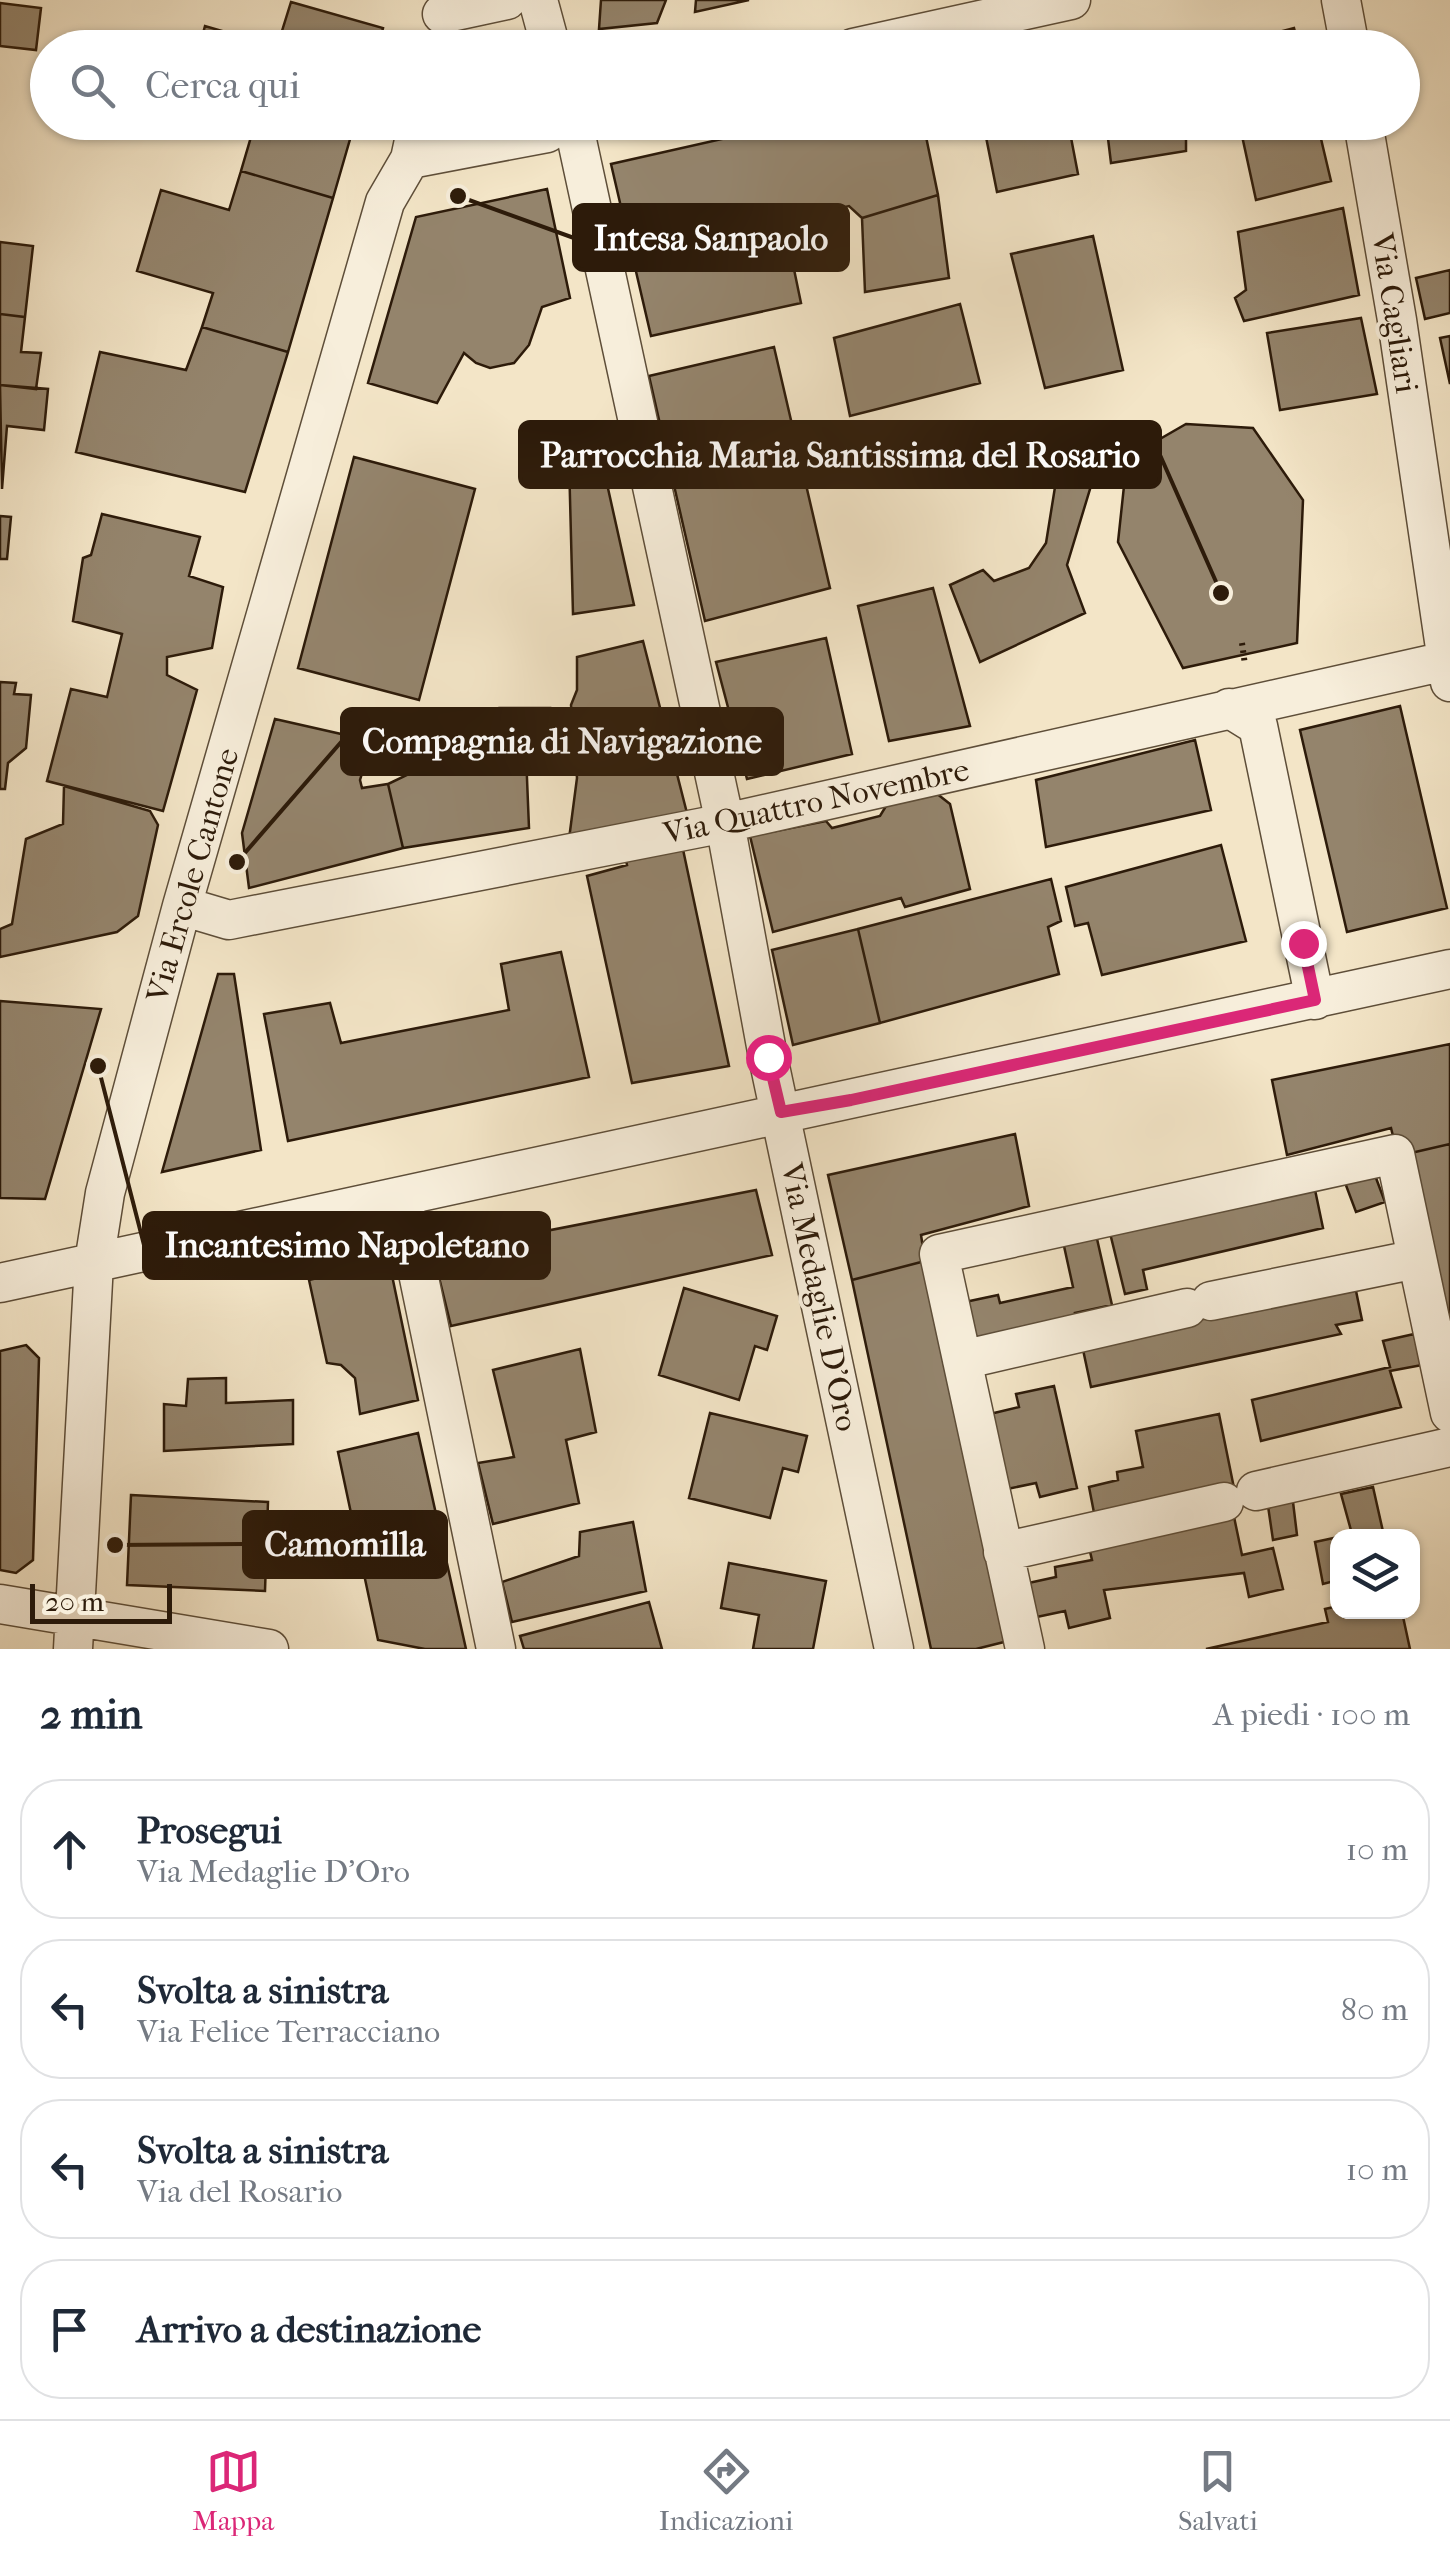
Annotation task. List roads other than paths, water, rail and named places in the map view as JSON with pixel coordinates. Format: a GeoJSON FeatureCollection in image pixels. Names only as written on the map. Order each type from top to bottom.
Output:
{"type":"FeatureCollection","features":[{"type":"Feature","properties":{"kind":"street"},"geometry":{"type":"LineString","coordinates":[[441,21],[507,0]]}},
{"type":"Feature","properties":{"kind":"street"},"geometry":{"type":"LineString","coordinates":[[538,0],[547,30]]}},
{"type":"Feature","properties":{"kind":"street"},"geometry":{"type":"LineString","coordinates":[[935,30],[1071,0]]}},
{"type":"Feature","properties":{"kind":"street"},"geometry":{"type":"LineString","coordinates":[[1342,0],[1347,30]]}},
{"type":"Feature","properties":{"kind":"street","name":"Via Ercole Cantone"},"geometry":{"type":"LineString","coordinates":[[74,1633],[94,1263],[106,1193],[182,906],[385,202],[414,140]]}},
{"type":"Feature","properties":{"kind":"street","name":"Via Medaglie D'Oro"},"geometry":{"type":"LineString","coordinates":[[576,140],[725,823],[781,1112],[894,1649]]}},
{"type":"Feature","properties":{"kind":"street","name":"Via Cagliari"},"geometry":{"type":"LineString","coordinates":[[1366,140],[1398,320],[1449,668]]}},
{"type":"Feature","properties":{"kind":"street","name":"Via Quattro Novembre"},"geometry":{"type":"LineString","coordinates":[[182,906],[229,920],[1243,718],[1449,668]]}},
{"type":"Feature","properties":{"kind":"street"},"geometry":{"type":"LineString","coordinates":[[1243,718],[1315,1000]]}},
{"type":"Feature","properties":{"kind":"street"},"geometry":{"type":"LineString","coordinates":[[0,1282],[1450,970]]}},
{"type":"Feature","properties":{"kind":"street"},"geometry":{"type":"LineString","coordinates":[[1025,1649],[939,1254],[1395,1154],[1450,1413]]}},
{"type":"Feature","properties":{"kind":"street"},"geometry":{"type":"LineString","coordinates":[[402,1196],[496,1649]]}},
{"type":"Feature","properties":{"kind":"street"},"geometry":{"type":"LineString","coordinates":[[962,1360],[1199,1304],[1417,1259]]}},
{"type":"Feature","properties":{"kind":"street"},"geometry":{"type":"LineString","coordinates":[[1004,1552],[1450,1447]]}},
{"type":"Feature","properties":{"kind":"street"},"geometry":{"type":"LineString","coordinates":[[0,1604],[74,1633],[269,1649]]}},
{"type":"Feature","properties":{"kind":"place","name":"Intesa Sanpaolo"},"geometry":{"type":"Point","coordinates":[458,196]}},
{"type":"Feature","properties":{"kind":"place","name":"Parrocchia Maria Santissima del Rosario"},"geometry":{"type":"Point","coordinates":[1221,593]}},
{"type":"Feature","properties":{"kind":"place","name":"Compagnia di Navigazione"},"geometry":{"type":"Point","coordinates":[237,862]}},
{"type":"Feature","properties":{"kind":"place","name":"Incantesimo Napoletano"},"geometry":{"type":"Point","coordinates":[98,1066]}},
{"type":"Feature","properties":{"kind":"place","name":"Camomilla"},"geometry":{"type":"Point","coordinates":[115,1545]}}]}
